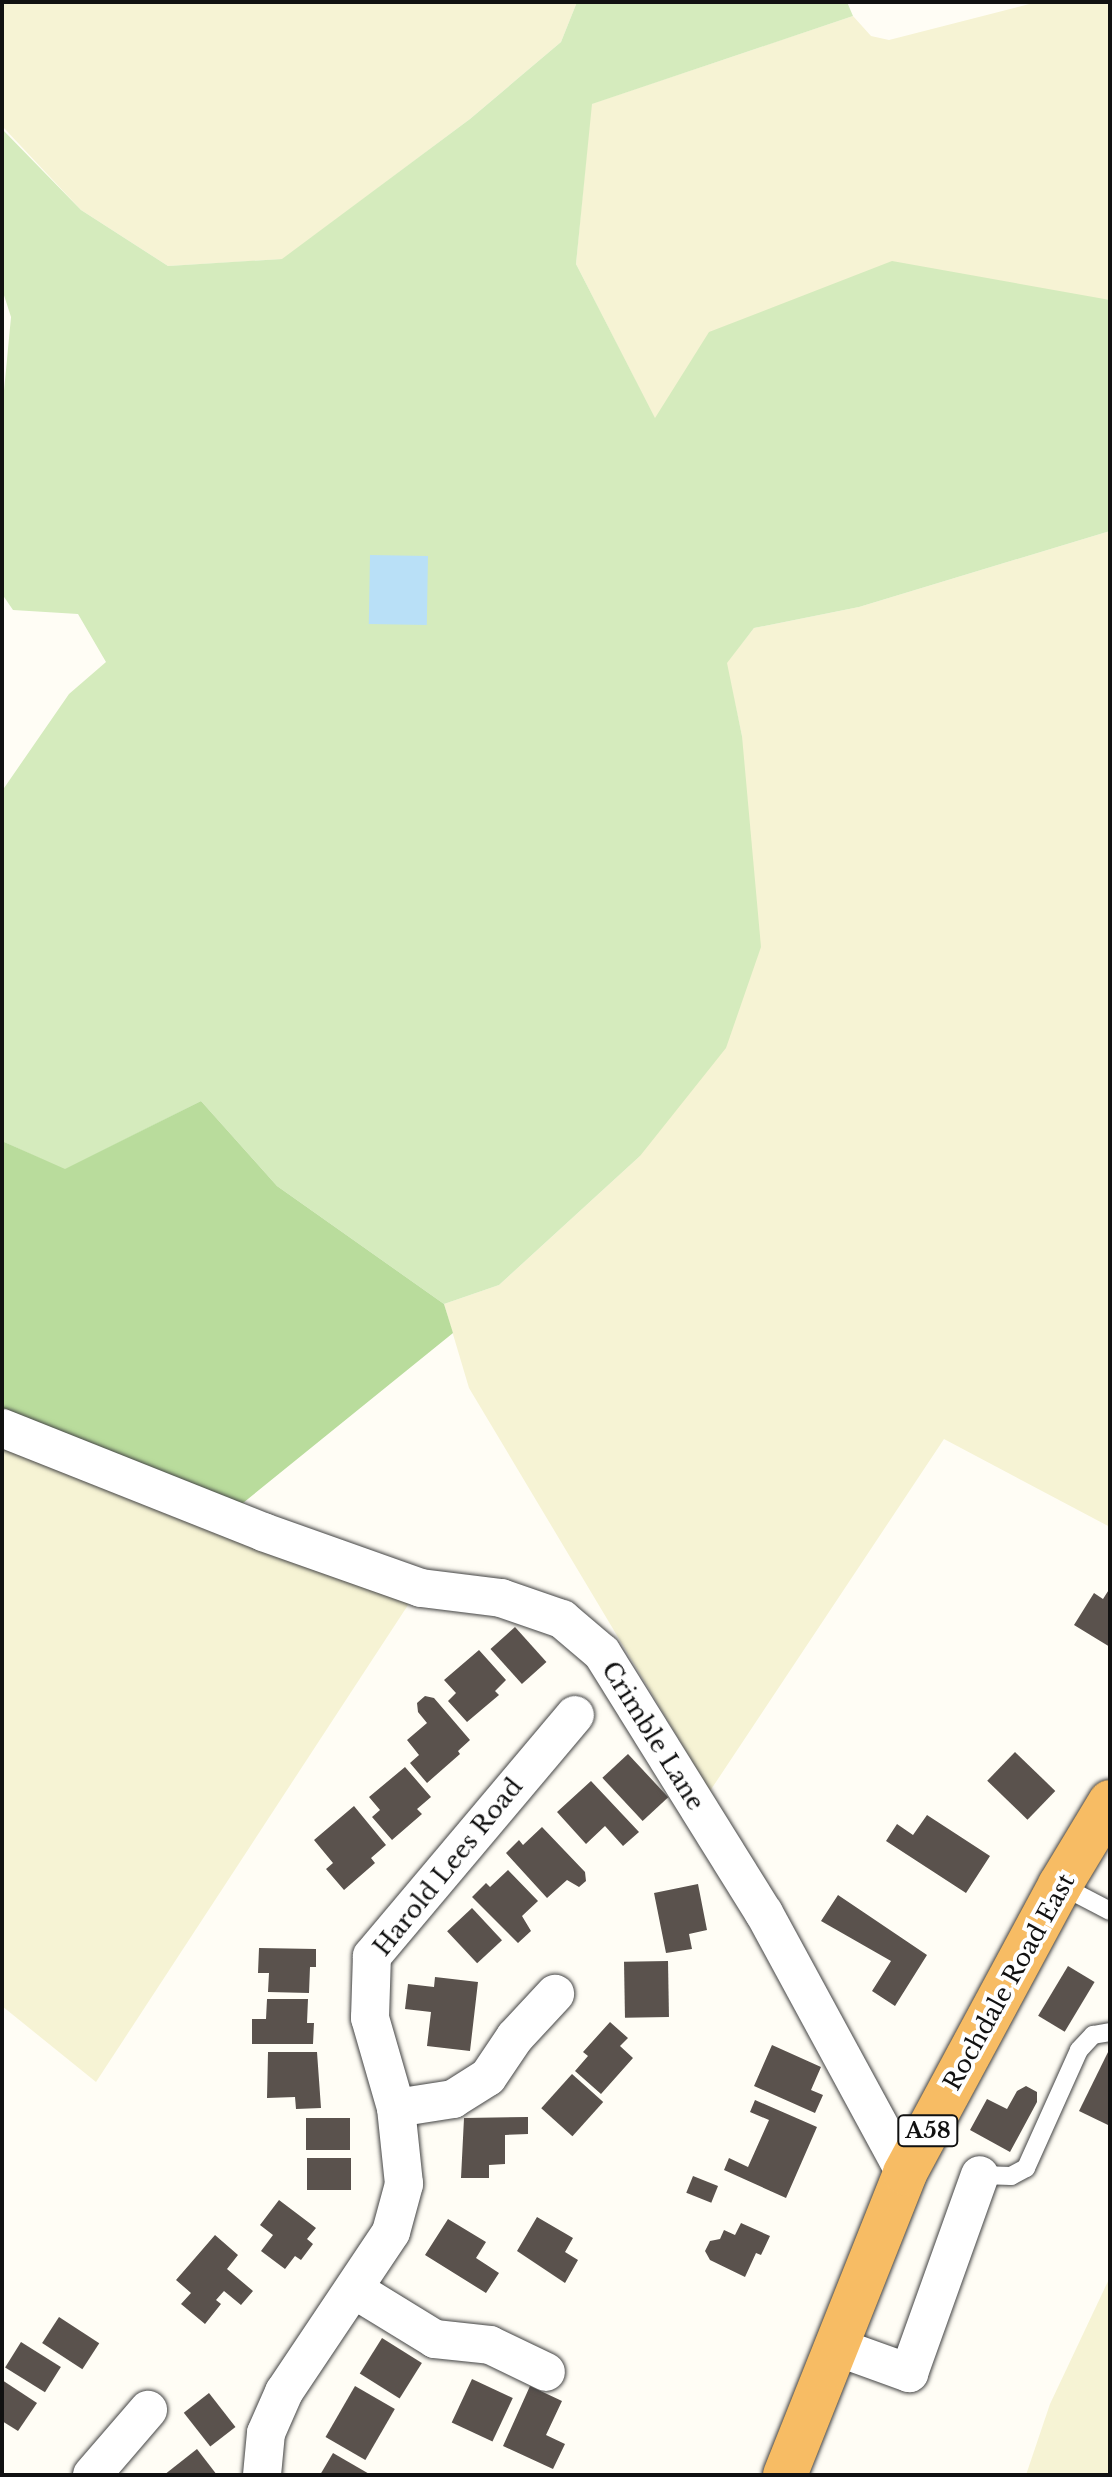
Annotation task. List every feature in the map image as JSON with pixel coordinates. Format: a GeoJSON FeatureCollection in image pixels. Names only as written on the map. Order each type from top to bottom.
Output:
{"type":"FeatureCollection","features":[{"type":"Feature","properties":{"kind":"highway","name":"Rochdale Road East"},"geometry":{"type":"LineString","coordinates":[[785,2475],[905,2173],[1060,1885],[1110,1802]]}},
{"type":"Feature","properties":{"kind":"street","name":"Crimble Lane"},"geometry":{"type":"LineString","coordinates":[[2,1428],[263,1532],[421,1588],[501,1598],[562,1619],[602,1653],[755,1899],[905,2173]]}},
{"type":"Feature","properties":{"kind":"street","name":"Harold Lees Road"},"geometry":{"type":"LineString","coordinates":[[262,2475],[266,2433],[284,2392],[391,2232],[404,2184],[396,2108],[370,2018],[360,1951],[575,1715]]}},
{"type":"Feature","properties":{"kind":"street"},"geometry":{"type":"LineString","coordinates":[[396,2108],[453,2099],[488,2077],[515,2037],[555,1994]]}},
{"type":"Feature","properties":{"kind":"street"},"geometry":{"type":"LineString","coordinates":[[837,2347],[909,2373],[980,2175]]}},
{"type":"Feature","properties":{"kind":"street"},"geometry":{"type":"LineString","coordinates":[[355,2290],[435,2339],[490,2345],[546,2372]]}},
{"type":"Feature","properties":{"kind":"street"},"geometry":{"type":"LineString","coordinates":[[92,2475],[148,2410]]}},
{"type":"Feature","properties":{"kind":"lane"},"geometry":{"type":"LineString","coordinates":[[1060,1885],[1110,1911]]}},
{"type":"Feature","properties":{"kind":"lane"},"geometry":{"type":"LineString","coordinates":[[980,2175],[1011,2176],[1026,2168],[1079,2050],[1093,2035],[1110,2032]]}},
{"type":"Feature","properties":{"kind":"shaded area"},"geometry":{"type":"Polygon","coordinates":[[[2,2],[577,2],[561,42],[470,119],[283,259],[168,266],[81,210],[3,127],[2,2]]]}},
{"type":"Feature","properties":{"kind":"shaded area"},"geometry":{"type":"Polygon","coordinates":[[[1037,2],[1110,2],[1110,300],[1074,296],[655,419],[576,264],[591,104],[853,16],[871,36],[889,40],[1037,2]]]}},
{"type":"Feature","properties":{"kind":"shaded area"},"geometry":{"type":"Polygon","coordinates":[[[1110,531],[1110,1527],[944,1439],[710,1791],[469,1388],[444,1304],[499,1285],[640,1156],[742,736],[726,663],[754,628],[859,607],[1110,531]]]}},
{"type":"Feature","properties":{"kind":"shaded area"},"geometry":{"type":"Polygon","coordinates":[[[2,1443],[410,1602],[96,2082],[2,2006],[2,1443]]]}},
{"type":"Feature","properties":{"kind":"shaded area"},"geometry":{"type":"Polygon","coordinates":[[[1110,2277],[1110,2475],[1026,2475],[1050,2404],[1110,2277]]]}},
{"type":"Feature","properties":{"kind":"green space"},"geometry":{"type":"Polygon","coordinates":[[[577,2],[847,2],[853,16],[592,104],[576,264],[655,418],[709,332],[892,261],[1110,300],[1110,531],[859,607],[754,628],[727,663],[742,736],[761,947],[726,1048],[640,1156],[499,1285],[444,1304],[277,1186],[201,1101],[65,1170],[2,1141],[2,791],[69,694],[106,662],[78,614],[13,610],[2,594],[2,412],[11,317],[2,289],[2,129],[81,210],[168,266],[282,259],[470,119],[561,42],[577,2]]]}},
{"type":"Feature","properties":{"kind":"green space"},"geometry":{"type":"Polygon","coordinates":[[[201,1101],[277,1186],[444,1304],[453,1333],[238,1507],[2,1408],[2,1141],[65,1169],[201,1101]]]}},
{"type":"Feature","properties":{"kind":"water"},"geometry":{"type":"Polygon","coordinates":[[[370,555],[428,556],[427,625],[369,624],[370,555]]]}},
{"type":"Feature","properties":{"kind":"building"},"geometry":{"type":"Polygon","coordinates":[[[1110,1588],[1110,1647],[1074,1625],[1094,1593],[1103,1599],[1110,1588]]]}},
{"type":"Feature","properties":{"kind":"building"},"geometry":{"type":"Polygon","coordinates":[[[515,1627],[546,1662],[522,1684],[490,1649],[515,1627]]]}},
{"type":"Feature","properties":{"kind":"building"},"geometry":{"type":"Polygon","coordinates":[[[479,1650],[506,1680],[495,1691],[499,1695],[467,1722],[448,1701],[456,1693],[444,1680],[479,1650]]]}},
{"type":"Feature","properties":{"kind":"building"},"geometry":{"type":"Polygon","coordinates":[[[425,1696],[434,1698],[470,1740],[458,1751],[460,1754],[427,1783],[410,1763],[419,1755],[407,1740],[427,1723],[418,1712],[417,1703],[425,1696]]]}},
{"type":"Feature","properties":{"kind":"building"},"geometry":{"type":"Polygon","coordinates":[[[1015,1752],[1055,1791],[1027,1820],[987,1781],[1015,1752]]]}},
{"type":"Feature","properties":{"kind":"building"},"geometry":{"type":"Polygon","coordinates":[[[628,1754],[668,1797],[643,1821],[602,1778],[628,1754]]]}},
{"type":"Feature","properties":{"kind":"building"},"geometry":{"type":"Polygon","coordinates":[[[405,1767],[431,1797],[417,1809],[422,1814],[392,1840],[372,1817],[380,1810],[369,1797],[405,1767]]]}},
{"type":"Feature","properties":{"kind":"building"},"geometry":{"type":"Polygon","coordinates":[[[591,1781],[639,1832],[623,1846],[605,1826],[586,1844],[557,1812],[591,1781]]]}},
{"type":"Feature","properties":{"kind":"building"},"geometry":{"type":"Polygon","coordinates":[[[354,1806],[386,1845],[371,1858],[375,1863],[344,1890],[326,1869],[333,1863],[314,1840],[354,1806]]]}},
{"type":"Feature","properties":{"kind":"building"},"geometry":{"type":"Polygon","coordinates":[[[927,1815],[990,1856],[966,1893],[886,1841],[897,1824],[913,1835],[927,1815]]]}},
{"type":"Feature","properties":{"kind":"building"},"geometry":{"type":"Polygon","coordinates":[[[542,1827],[585,1872],[586,1881],[579,1887],[567,1880],[547,1898],[506,1853],[519,1840],[523,1845],[542,1827]]]}},
{"type":"Feature","properties":{"kind":"building"},"geometry":{"type":"Polygon","coordinates":[[[508,1870],[538,1901],[522,1916],[531,1931],[518,1943],[472,1897],[486,1883],[490,1887],[508,1870]]]}},
{"type":"Feature","properties":{"kind":"building"},"geometry":{"type":"Polygon","coordinates":[[[698,1884],[707,1930],[689,1934],[692,1949],[666,1953],[654,1893],[698,1884]]]}},
{"type":"Feature","properties":{"kind":"building"},"geometry":{"type":"Polygon","coordinates":[[[838,1895],[927,1955],[895,2006],[872,1991],[891,1961],[821,1921],[838,1895]]]}},
{"type":"Feature","properties":{"kind":"building"},"geometry":{"type":"Polygon","coordinates":[[[472,1908],[502,1940],[477,1963],[447,1931],[472,1908]]]}},
{"type":"Feature","properties":{"kind":"building"},"geometry":{"type":"Polygon","coordinates":[[[259,1948],[316,1949],[316,1967],[310,1967],[309,1993],[268,1992],[269,1973],[258,1973],[259,1948]]]}},
{"type":"Feature","properties":{"kind":"building"},"geometry":{"type":"Polygon","coordinates":[[[668,1961],[669,2017],[625,2018],[624,1962],[668,1961]]]}},
{"type":"Feature","properties":{"kind":"building"},"geometry":{"type":"Polygon","coordinates":[[[1068,1966],[1095,1982],[1065,2032],[1038,2016],[1068,1966]]]}},
{"type":"Feature","properties":{"kind":"building"},"geometry":{"type":"Polygon","coordinates":[[[435,1977],[478,1982],[470,2051],[427,2046],[431,2012],[405,2009],[408,1984],[434,1987],[435,1977]]]}},
{"type":"Feature","properties":{"kind":"building"},"geometry":{"type":"Polygon","coordinates":[[[267,1999],[308,1999],[307,2023],[314,2023],[313,2044],[252,2044],[252,2019],[266,2019],[267,1999]]]}},
{"type":"Feature","properties":{"kind":"building"},"geometry":{"type":"Polygon","coordinates":[[[610,2022],[628,2038],[620,2046],[633,2058],[601,2094],[575,2071],[588,2056],[583,2052],[610,2022]]]}},
{"type":"Feature","properties":{"kind":"building"},"geometry":{"type":"Polygon","coordinates":[[[772,2045],[821,2067],[811,2090],[823,2095],[815,2113],[754,2086],[772,2045]]]}},
{"type":"Feature","properties":{"kind":"building"},"geometry":{"type":"Polygon","coordinates":[[[1110,2048],[1110,2120],[1108,2125],[1079,2111],[1110,2048]]]}},
{"type":"Feature","properties":{"kind":"building"},"geometry":{"type":"Polygon","coordinates":[[[268,2052],[317,2052],[321,2108],[296,2109],[295,2097],[267,2098],[268,2052]]]}},
{"type":"Feature","properties":{"kind":"building"},"geometry":{"type":"Polygon","coordinates":[[[572,2074],[603,2102],[572,2136],[541,2108],[572,2074]]]}},
{"type":"Feature","properties":{"kind":"building"},"geometry":{"type":"Polygon","coordinates":[[[1026,2086],[1037,2092],[1037,2102],[1010,2152],[970,2130],[987,2099],[1007,2109],[1017,2091],[1026,2086]]]}},
{"type":"Feature","properties":{"kind":"building"},"geometry":{"type":"Polygon","coordinates":[[[755,2100],[817,2127],[786,2198],[724,2170],[729,2158],[748,2167],[769,2120],[750,2112],[755,2100]]]}},
{"type":"Feature","properties":{"kind":"building"},"geometry":{"type":"Polygon","coordinates":[[[528,2117],[528,2134],[505,2135],[505,2164],[489,2165],[489,2178],[461,2178],[464,2118],[528,2117]]]}},
{"type":"Feature","properties":{"kind":"building"},"geometry":{"type":"Polygon","coordinates":[[[306,2118],[350,2118],[350,2150],[306,2150],[306,2118]]]}},
{"type":"Feature","properties":{"kind":"building"},"geometry":{"type":"Polygon","coordinates":[[[307,2158],[351,2158],[351,2190],[307,2190],[307,2158]]]}},
{"type":"Feature","properties":{"kind":"building"},"geometry":{"type":"Polygon","coordinates":[[[693,2176],[718,2186],[711,2203],[686,2193],[693,2176]]]}},
{"type":"Feature","properties":{"kind":"building"},"geometry":{"type":"Polygon","coordinates":[[[279,2200],[316,2228],[307,2239],[313,2244],[301,2260],[295,2256],[285,2269],[261,2251],[273,2235],[260,2225],[279,2200]]]}},
{"type":"Feature","properties":{"kind":"building"},"geometry":{"type":"Polygon","coordinates":[[[537,2217],[573,2238],[565,2252],[578,2260],[565,2283],[517,2251],[537,2217]]]}},
{"type":"Feature","properties":{"kind":"building"},"geometry":{"type":"Polygon","coordinates":[[[448,2219],[486,2242],[476,2258],[499,2273],[486,2293],[425,2255],[448,2219]]]}},
{"type":"Feature","properties":{"kind":"building"},"geometry":{"type":"Polygon","coordinates":[[[741,2223],[770,2236],[761,2255],[756,2253],[745,2277],[710,2260],[705,2251],[710,2241],[720,2239],[724,2230],[735,2235],[741,2223]]]}},
{"type":"Feature","properties":{"kind":"building"},"geometry":{"type":"Polygon","coordinates":[[[215,2235],[238,2255],[227,2269],[253,2291],[241,2305],[224,2291],[216,2300],[221,2304],[205,2324],[181,2304],[191,2293],[176,2280],[215,2235]]]}},
{"type":"Feature","properties":{"kind":"building"},"geometry":{"type":"Polygon","coordinates":[[[59,2317],[99,2343],[82,2369],[42,2343],[59,2317]]]}},
{"type":"Feature","properties":{"kind":"building"},"geometry":{"type":"Polygon","coordinates":[[[382,2338],[422,2363],[400,2399],[360,2374],[382,2338]]]}},
{"type":"Feature","properties":{"kind":"building"},"geometry":{"type":"Polygon","coordinates":[[[21,2342],[61,2367],[45,2392],[5,2367],[21,2342]]]}},
{"type":"Feature","properties":{"kind":"building"},"geometry":{"type":"Polygon","coordinates":[[[472,2379],[513,2398],[492,2442],[452,2423],[472,2379]]]}},
{"type":"Feature","properties":{"kind":"building"},"geometry":{"type":"Polygon","coordinates":[[[2,2380],[37,2403],[18,2431],[2,2421],[2,2380]]]}},
{"type":"Feature","properties":{"kind":"building"},"geometry":{"type":"Polygon","coordinates":[[[355,2386],[395,2409],[365,2460],[326,2437],[355,2386]]]}},
{"type":"Feature","properties":{"kind":"building"},"geometry":{"type":"Polygon","coordinates":[[[530,2386],[562,2401],[546,2435],[565,2444],[553,2469],[503,2446],[530,2386]]]}},
{"type":"Feature","properties":{"kind":"building"},"geometry":{"type":"Polygon","coordinates":[[[209,2393],[235,2427],[210,2447],[184,2413],[209,2393]]]}},
{"type":"Feature","properties":{"kind":"building"},"geometry":{"type":"Polygon","coordinates":[[[197,2449],[217,2475],[164,2475],[197,2449]]]}},
{"type":"Feature","properties":{"kind":"building"},"geometry":{"type":"Polygon","coordinates":[[[333,2453],[371,2475],[320,2475],[333,2453]]]}}]}
